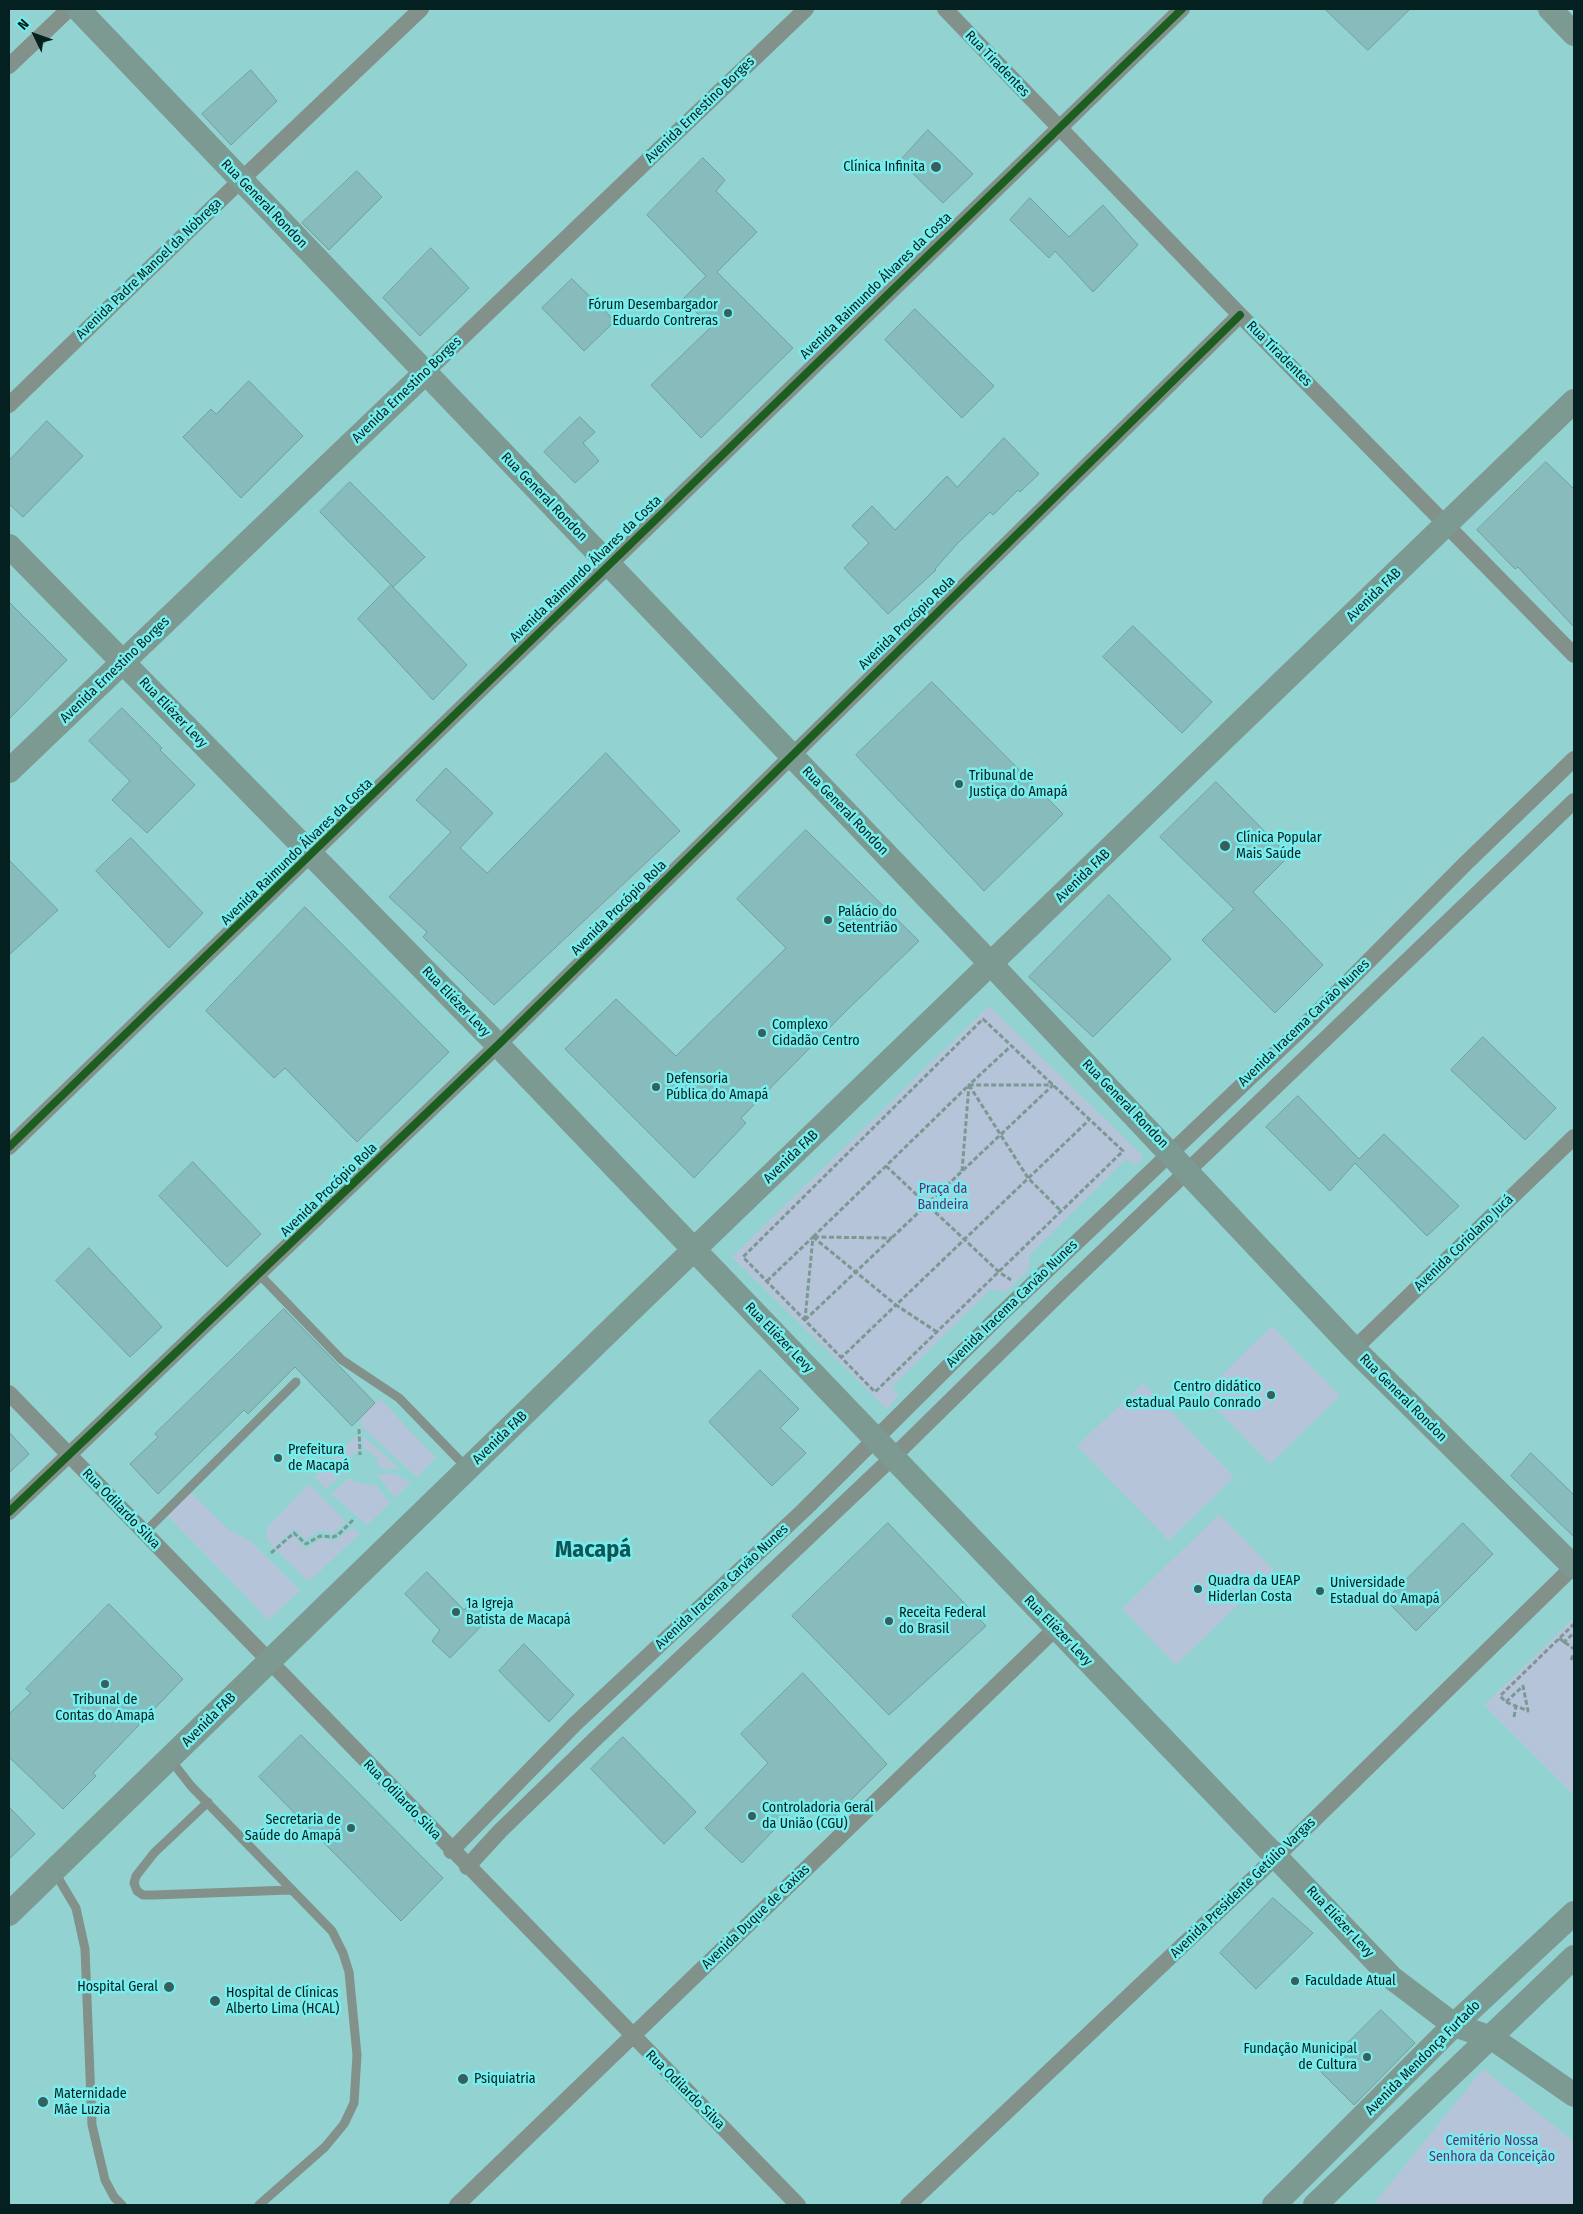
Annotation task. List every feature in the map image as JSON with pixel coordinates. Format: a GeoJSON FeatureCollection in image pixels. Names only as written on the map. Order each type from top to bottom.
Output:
{"type":"FeatureCollection","features":[{"type":"Feature","properties":{"kind":"main road","name":"Rua General Rondon"},"geometry":{"type":"LineString","coordinates":[[78,9],[424,373],[792,755],[1188,1171],[1354,1349],[1574,1566]]}},
{"type":"Feature","properties":{"kind":"main road"},"geometry":{"type":"LineString","coordinates":[[1550,9],[1574,34]]}},
{"type":"Feature","properties":{"kind":"main road","name":"Avenida Ernestino Borges"},"geometry":{"type":"LineString","coordinates":[[9,771],[424,373]]}},
{"type":"Feature","properties":{"kind":"main road","name":"Avenida FAB"},"geometry":{"type":"LineString","coordinates":[[9,1914],[1574,401]]}},
{"type":"Feature","properties":{"kind":"main road","name":"Rua Eliézer Levy"},"geometry":{"type":"LineString","coordinates":[[9,546],[498,1045],[1056,1628],[1278,1856],[1392,1978],[1454,2025],[1492,2038],[1574,2095]]}},
{"type":"Feature","properties":{"kind":"main road","name":"Avenida Mendonça Furtado"},"geometry":{"type":"LineString","coordinates":[[1274,2205],[1454,2025],[1574,1913]]}},
{"type":"Feature","properties":{"kind":"main road"},"geometry":{"type":"LineString","coordinates":[[1304,2177],[1320,2200],[1492,2038],[1574,1957]]}},
{"type":"Feature","properties":{"kind":"street"},"geometry":{"type":"LineString","coordinates":[[9,66],[69,9]]}},
{"type":"Feature","properties":{"kind":"street","name":"Avenida Padre Manoel da Nóbrega"},"geometry":{"type":"LineString","coordinates":[[9,405],[240,180],[420,9]]}},
{"type":"Feature","properties":{"kind":"street","name":"Avenida Ernestino Borges"},"geometry":{"type":"LineString","coordinates":[[424,373],[806,9]]}},
{"type":"Feature","properties":{"kind":"street","name":"Rua Tiradentes"},"geometry":{"type":"LineString","coordinates":[[945,9],[1240,315],[1574,655]]}},
{"type":"Feature","properties":{"kind":"street","name":"Avenida Raimundo Álvares da Costa"},"geometry":{"type":"LineString","coordinates":[[9,1148],[312,856],[608,564],[1058,127],[1182,9]]}},
{"type":"Feature","properties":{"kind":"street","name":"Avenida Procópio Rola"},"geometry":{"type":"LineString","coordinates":[[9,1512],[498,1045],[1240,315]]}},
{"type":"Feature","properties":{"kind":"street","name":"Avenida Iracema Carvão Nunes"},"geometry":{"type":"LineString","coordinates":[[451,1850],[576,1724],[723,1587],[876,1439],[1044,1272],[1296,1034],[1467,862],[1574,759]]}},
{"type":"Feature","properties":{"kind":"street","name":"Avenida Iracema Carvão Nunes"},"geometry":{"type":"LineString","coordinates":[[467,1867],[500,1831],[594,1740],[893,1457],[1062,1291],[1574,801]]}},
{"type":"Feature","properties":{"kind":"street"},"geometry":{"type":"LineString","coordinates":[[1296,1034],[1313,1052]]}},
{"type":"Feature","properties":{"kind":"street","name":"Avenida Coriolano Jucá"},"geometry":{"type":"LineString","coordinates":[[1354,1349],[1574,1137]]}},
{"type":"Feature","properties":{"kind":"street"},"geometry":{"type":"LineString","coordinates":[[1044,1272],[1062,1291]]}},
{"type":"Feature","properties":{"kind":"street"},"geometry":{"type":"LineString","coordinates":[[999,1316],[1016,1336]]}},
{"type":"Feature","properties":{"kind":"street","name":"Rua Odilardo Silva"},"geometry":{"type":"LineString","coordinates":[[9,1393],[631,2036],[798,2205]]}},
{"type":"Feature","properties":{"kind":"street","name":"Avenida Presidente Getúlio Vargas"},"geometry":{"type":"LineString","coordinates":[[908,2205],[1278,1856],[1574,1566]]}},
{"type":"Feature","properties":{"kind":"street","name":"Avenida Duque de Caxias"},"geometry":{"type":"LineString","coordinates":[[457,2205],[1056,1628]]}},
{"type":"Feature","properties":{"kind":"lane"},"geometry":{"type":"LineString","coordinates":[[259,1274],[342,1360],[399,1398],[468,1469]]}},
{"type":"Feature","properties":{"kind":"lane"},"geometry":{"type":"LineString","coordinates":[[144,1533],[296,1382]]}},
{"type":"Feature","properties":{"kind":"lane"},"geometry":{"type":"LineString","coordinates":[[170,1759],[191,1786],[290,1890],[332,1931],[343,1953],[349,1972],[357,2055],[354,2103],[344,2124],[325,2147],[259,2205]]}},
{"type":"Feature","properties":{"kind":"lane"},"geometry":{"type":"LineString","coordinates":[[208,1802],[143,1865],[134,1883],[137,1891],[143,1894],[167,1896],[205,1892],[290,1890]]}},
{"type":"Feature","properties":{"kind":"lane"},"geometry":{"type":"LineString","coordinates":[[54,1871],[76,1908],[82,1930],[85,1949],[92,2125],[105,2180],[122,2205]]}},
{"type":"Feature","properties":{"kind":"path"},"geometry":{"type":"LineString","coordinates":[[983,1019],[1053,1085],[1123,1151],[875,1392],[743,1257],[983,1019]]}},
{"type":"Feature","properties":{"kind":"path"},"geometry":{"type":"LineString","coordinates":[[767,1281],[1011,1046]]}},
{"type":"Feature","properties":{"kind":"path"},"geometry":{"type":"LineString","coordinates":[[969,1085],[1053,1085]]}},
{"type":"Feature","properties":{"kind":"path"},"geometry":{"type":"LineString","coordinates":[[969,1085],[1028,1178],[1061,1211]]}},
{"type":"Feature","properties":{"kind":"path"},"geometry":{"type":"LineString","coordinates":[[962,1171],[969,1085]]}},
{"type":"Feature","properties":{"kind":"path"},"geometry":{"type":"LineString","coordinates":[[805,1320],[1053,1085]]}},
{"type":"Feature","properties":{"kind":"path"},"geometry":{"type":"LineString","coordinates":[[842,1358],[1090,1120]]}},
{"type":"Feature","properties":{"kind":"path"},"geometry":{"type":"LineString","coordinates":[[886,1166],[999,1272],[1014,1282]]}},
{"type":"Feature","properties":{"kind":"path"},"geometry":{"type":"LineString","coordinates":[[813,1237],[892,1238]]}},
{"type":"Feature","properties":{"kind":"path"},"geometry":{"type":"LineString","coordinates":[[813,1237],[896,1305],[937,1332]]}},
{"type":"Feature","properties":{"kind":"path"},"geometry":{"type":"LineString","coordinates":[[805,1320],[813,1237]]}},
{"type":"Feature","properties":{"kind":"path"},"geometry":{"type":"LineString","coordinates":[[359,1429],[360,1454]]}},
{"type":"Feature","properties":{"kind":"path"},"geometry":{"type":"LineString","coordinates":[[271,1553],[294,1532],[306,1544],[320,1536],[333,1537],[338,1535],[353,1520]]}},
{"type":"Feature","properties":{"kind":"path"},"geometry":{"type":"LineString","coordinates":[[1517,1680],[1523,1686],[1528,1711],[1506,1702],[1500,1696],[1574,1624]]}},
{"type":"Feature","properties":{"kind":"path"},"geometry":{"type":"LineString","coordinates":[[1563,1643],[1574,1633]]}},
{"type":"Feature","properties":{"kind":"path"},"geometry":{"type":"LineString","coordinates":[[1558,1638],[1574,1649]]}},
{"type":"Feature","properties":{"kind":"path"},"geometry":{"type":"LineString","coordinates":[[1571,1660],[1574,1653]]}},
{"type":"Feature","properties":{"kind":"path"},"geometry":{"type":"LineString","coordinates":[[1506,1702],[1523,1686]]}},
{"type":"Feature","properties":{"kind":"path"},"geometry":{"type":"LineString","coordinates":[[1514,1717],[1516,1706]]}},
{"type":"Feature","properties":{"kind":"green space","name":"Praça da Bandeira"},"geometry":{"type":"Polygon","coordinates":[[[989,1006],[1143,1156],[1136,1166],[1126,1159],[1029,1255],[1029,1269],[1006,1292],[991,1289],[891,1387],[899,1395],[887,1409],[732,1257],[989,1006]]]}},
{"type":"Feature","properties":{"kind":"green space","name":"Centro didático estadual Paulo Conrado"},"geometry":{"type":"Polygon","coordinates":[[[1272,1326],[1340,1396],[1270,1464],[1202,1394],[1272,1326]]]}},
{"type":"Feature","properties":{"kind":"green space"},"geometry":{"type":"Polygon","coordinates":[[[1143,1383],[1234,1477],[1169,1541],[1077,1446],[1143,1383]]]}},
{"type":"Feature","properties":{"kind":"green space"},"geometry":{"type":"Polygon","coordinates":[[[380,1399],[436,1458],[417,1477],[360,1424],[363,1415],[380,1399]]]}},
{"type":"Feature","properties":{"kind":"green space"},"geometry":{"type":"Polygon","coordinates":[[[357,1435],[359,1450],[350,1456],[343,1473],[326,1489],[314,1477],[357,1435]]]}},
{"type":"Feature","properties":{"kind":"green space"},"geometry":{"type":"Polygon","coordinates":[[[363,1436],[400,1469],[379,1469],[377,1458],[363,1447],[363,1436]]]}},
{"type":"Feature","properties":{"kind":"green space"},"geometry":{"type":"Polygon","coordinates":[[[391,1473],[411,1482],[395,1498],[377,1475],[391,1473]]]}},
{"type":"Feature","properties":{"kind":"green space"},"geometry":{"type":"Polygon","coordinates":[[[349,1478],[355,1482],[377,1486],[390,1503],[367,1525],[331,1494],[349,1478]]]}},
{"type":"Feature","properties":{"kind":"green space"},"geometry":{"type":"Polygon","coordinates":[[[309,1484],[346,1522],[332,1534],[321,1531],[306,1540],[295,1529],[273,1548],[266,1536],[268,1527],[309,1484]]]}},
{"type":"Feature","properties":{"kind":"green space"},"geometry":{"type":"Polygon","coordinates":[[[190,1492],[229,1530],[250,1541],[300,1590],[269,1620],[167,1515],[190,1492]]]}},
{"type":"Feature","properties":{"kind":"green space","name":"Quadra da UEAP Hiderlan Costa"},"geometry":{"type":"Polygon","coordinates":[[[1219,1514],[1274,1570],[1176,1665],[1122,1609],[1219,1514]]]}},
{"type":"Feature","properties":{"kind":"green space"},"geometry":{"type":"Polygon","coordinates":[[[353,1527],[359,1534],[309,1582],[276,1550],[293,1535],[306,1549],[322,1539],[333,1542],[353,1527]]]}},
{"type":"Feature","properties":{"kind":"green space"},"geometry":{"type":"Polygon","coordinates":[[[1574,1618],[1574,1795],[1484,1705],[1574,1618]]]}},
{"type":"Feature","properties":{"kind":"green space","name":"Cemitério Nossa Senhora da Conceição"},"geometry":{"type":"Polygon","coordinates":[[[1483,2069],[1574,2142],[1574,2205],[1373,2205],[1483,2069]]]}},
{"type":"Feature","properties":{"kind":"building"},"geometry":{"type":"Polygon","coordinates":[[[1325,9],[1410,9],[1368,50],[1325,9]]]}},
{"type":"Feature","properties":{"kind":"building"},"geometry":{"type":"Polygon","coordinates":[[[251,70],[277,101],[231,145],[202,114],[251,70]]]}},
{"type":"Feature","properties":{"kind":"building","name":"Clínica Infinita"},"geometry":{"type":"Polygon","coordinates":[[[928,130],[973,174],[943,203],[900,161],[928,130]]]}},
{"type":"Feature","properties":{"kind":"building"},"geometry":{"type":"Polygon","coordinates":[[[703,158],[725,180],[716,191],[757,232],[717,272],[793,348],[701,438],[651,385],[711,327],[683,299],[706,276],[647,215],[703,158]]]}},
{"type":"Feature","properties":{"kind":"building"},"geometry":{"type":"Polygon","coordinates":[[[357,171],[382,197],[329,250],[302,223],[357,171]]]}},
{"type":"Feature","properties":{"kind":"building"},"geometry":{"type":"Polygon","coordinates":[[[1030,198],[1069,237],[1103,205],[1138,245],[1093,292],[1055,251],[1049,258],[1010,220],[1030,198]]]}},
{"type":"Feature","properties":{"kind":"building"},"geometry":{"type":"Polygon","coordinates":[[[431,248],[469,288],[420,336],[383,298],[431,248]]]}},
{"type":"Feature","properties":{"kind":"building"},"geometry":{"type":"Polygon","coordinates":[[[572,279],[615,321],[584,351],[542,308],[572,279]]]}},
{"type":"Feature","properties":{"kind":"building"},"geometry":{"type":"Polygon","coordinates":[[[915,309],[994,386],[962,418],[885,340],[915,309]]]}},
{"type":"Feature","properties":{"kind":"building"},"geometry":{"type":"Polygon","coordinates":[[[249,381],[303,436],[241,498],[183,437],[211,409],[216,414],[249,381]]]}},
{"type":"Feature","properties":{"kind":"building"},"geometry":{"type":"Polygon","coordinates":[[[580,417],[595,432],[583,443],[599,461],[575,483],[544,452],[580,417]]]}},
{"type":"Feature","properties":{"kind":"building"},"geometry":{"type":"Polygon","coordinates":[[[47,421],[83,456],[23,517],[9,504],[9,461],[47,421]]]}},
{"type":"Feature","properties":{"kind":"building"},"geometry":{"type":"Polygon","coordinates":[[[1004,438],[1039,474],[1020,492],[1018,490],[993,515],[990,512],[957,544],[936,570],[888,614],[844,568],[869,543],[852,526],[872,506],[895,530],[947,476],[957,487],[1004,438]]]}},
{"type":"Feature","properties":{"kind":"building"},"geometry":{"type":"Polygon","coordinates":[[[1546,462],[1574,489],[1574,627],[1518,567],[1515,569],[1477,530],[1546,462]]]}},
{"type":"Feature","properties":{"kind":"building"},"geometry":{"type":"Polygon","coordinates":[[[350,482],[425,557],[393,587],[320,512],[350,482]]]}},
{"type":"Feature","properties":{"kind":"building"},"geometry":{"type":"Polygon","coordinates":[[[391,585],[467,665],[433,700],[358,619],[391,585]]]}},
{"type":"Feature","properties":{"kind":"building"},"geometry":{"type":"Polygon","coordinates":[[[9,602],[67,660],[9,719],[9,602]]]}},
{"type":"Feature","properties":{"kind":"building"},"geometry":{"type":"Polygon","coordinates":[[[1133,626],[1212,702],[1182,733],[1103,657],[1133,626]]]}},
{"type":"Feature","properties":{"kind":"building","name":"Tribunal de Justiça do Amapá"},"geometry":{"type":"Polygon","coordinates":[[[932,682],[1063,814],[984,891],[856,755],[932,682]]]}},
{"type":"Feature","properties":{"kind":"building"},"geometry":{"type":"Polygon","coordinates":[[[122,708],[162,748],[160,750],[195,785],[147,833],[112,800],[130,781],[89,741],[122,708]]]}},
{"type":"Feature","properties":{"kind":"building"},"geometry":{"type":"Polygon","coordinates":[[[606,753],[680,831],[494,1005],[423,937],[427,932],[389,897],[451,832],[416,800],[446,768],[493,813],[460,848],[487,873],[606,753]]]}},
{"type":"Feature","properties":{"kind":"building"},"geometry":{"type":"Polygon","coordinates":[[[1216,782],[1289,856],[1253,892],[1323,965],[1275,1013],[1202,940],[1234,909],[1160,837],[1216,782]]]}},
{"type":"Feature","properties":{"kind":"building"},"geometry":{"type":"Polygon","coordinates":[[[806,830],[919,941],[847,1010],[741,1118],[746,1123],[694,1178],[565,1049],[616,999],[676,1056],[786,948],[737,899],[806,830]]]}},
{"type":"Feature","properties":{"kind":"building"},"geometry":{"type":"Polygon","coordinates":[[[131,838],[203,913],[169,948],[96,871],[131,838]]]}},
{"type":"Feature","properties":{"kind":"building"},"geometry":{"type":"Polygon","coordinates":[[[9,860],[58,910],[9,955],[9,860]]]}},
{"type":"Feature","properties":{"kind":"building"},"geometry":{"type":"Polygon","coordinates":[[[1109,895],[1171,959],[1093,1037],[1029,977],[1109,895]]]}},
{"type":"Feature","properties":{"kind":"building"},"geometry":{"type":"Polygon","coordinates":[[[305,907],[449,1052],[357,1142],[285,1068],[274,1078],[206,1011],[305,907]]]}},
{"type":"Feature","properties":{"kind":"building"},"geometry":{"type":"Polygon","coordinates":[[[1483,1037],[1556,1108],[1525,1140],[1451,1070],[1483,1037]]]}},
{"type":"Feature","properties":{"kind":"building"},"geometry":{"type":"Polygon","coordinates":[[[1298,1096],[1359,1159],[1384,1134],[1459,1206],[1427,1236],[1355,1163],[1330,1191],[1266,1127],[1298,1096]]]}},
{"type":"Feature","properties":{"kind":"building"},"geometry":{"type":"Polygon","coordinates":[[[193,1162],[261,1234],[227,1267],[159,1196],[193,1162]]]}},
{"type":"Feature","properties":{"kind":"building"},"geometry":{"type":"Polygon","coordinates":[[[89,1248],[162,1327],[130,1357],[56,1281],[89,1248]]]}},
{"type":"Feature","properties":{"kind":"building"},"geometry":{"type":"Polygon","coordinates":[[[284,1309],[375,1403],[352,1426],[295,1367],[248,1414],[244,1410],[158,1494],[130,1464],[158,1437],[155,1434],[284,1309]]]}},
{"type":"Feature","properties":{"kind":"building"},"geometry":{"type":"Polygon","coordinates":[[[760,1370],[799,1409],[780,1428],[806,1453],[772,1486],[709,1422],[760,1370]]]}},
{"type":"Feature","properties":{"kind":"building"},"geometry":{"type":"Polygon","coordinates":[[[9,1432],[29,1454],[9,1473],[9,1432]]]}},
{"type":"Feature","properties":{"kind":"building"},"geometry":{"type":"Polygon","coordinates":[[[1531,1453],[1574,1495],[1574,1537],[1511,1476],[1531,1453]]]}},
{"type":"Feature","properties":{"kind":"building","name":"Receita Federal do Brasil"},"geometry":{"type":"Polygon","coordinates":[[[888,1523],[986,1626],[889,1715],[792,1616],[888,1523]]]}},
{"type":"Feature","properties":{"kind":"building"},"geometry":{"type":"Polygon","coordinates":[[[1463,1523],[1493,1554],[1416,1631],[1386,1600],[1463,1523]]]}},
{"type":"Feature","properties":{"kind":"building","name":"1a Igreja Batista de Macapá"},"geometry":{"type":"Polygon","coordinates":[[[427,1572],[464,1610],[474,1599],[492,1615],[450,1658],[432,1641],[440,1630],[405,1594],[427,1572]]]}},
{"type":"Feature","properties":{"kind":"building","name":"Tribunal de Contas do Amapá"},"geometry":{"type":"Polygon","coordinates":[[[109,1604],[183,1679],[93,1773],[96,1776],[63,1809],[9,1757],[9,1714],[31,1693],[26,1689],[109,1604]]]}},
{"type":"Feature","properties":{"kind":"building"},"geometry":{"type":"Polygon","coordinates":[[[524,1644],[574,1695],[549,1722],[499,1671],[524,1644]]]}},
{"type":"Feature","properties":{"kind":"building"},"geometry":{"type":"Polygon","coordinates":[[[803,1673],[887,1764],[826,1825],[803,1800],[742,1863],[705,1828],[768,1763],[741,1734],[803,1673]]]}},
{"type":"Feature","properties":{"kind":"building","name":"Secretaria de Saúde do Amapá"},"geometry":{"type":"Polygon","coordinates":[[[301,1735],[443,1878],[401,1921],[259,1777],[301,1735]]]}},
{"type":"Feature","properties":{"kind":"building"},"geometry":{"type":"Polygon","coordinates":[[[623,1737],[696,1812],[664,1844],[591,1769],[623,1737]]]}},
{"type":"Feature","properties":{"kind":"building"},"geometry":{"type":"Polygon","coordinates":[[[9,1807],[35,1834],[9,1859],[9,1807]]]}},
{"type":"Feature","properties":{"kind":"building"},"geometry":{"type":"Polygon","coordinates":[[[1273,1898],[1313,1933],[1256,1989],[1220,1953],[1273,1898]]]}},
{"type":"Feature","properties":{"kind":"building","name":"Fundação Municipal de Cultura"},"geometry":{"type":"Polygon","coordinates":[[[1381,2010],[1415,2043],[1354,2105],[1320,2071],[1381,2010]]]}},
{"type":"Feature","properties":{"kind":"cycle path"},"geometry":{"type":"LineString","coordinates":[[9,1147],[1182,9]]}},
{"type":"Feature","properties":{"kind":"cycle path"},"geometry":{"type":"LineString","coordinates":[[9,1512],[498,1045],[1240,315]]}},
{"type":"Feature","properties":{"kind":"place","name":"Clínica Infinita"},"geometry":{"type":"Point","coordinates":[936,167]}},
{"type":"Feature","properties":{"kind":"place","name":"Fórum Desembargador Eduardo Contreras"},"geometry":{"type":"Point","coordinates":[728,313]}},
{"type":"Feature","properties":{"kind":"place","name":"Tribunal de Justiça do Amapá"},"geometry":{"type":"Point","coordinates":[959,784]}},
{"type":"Feature","properties":{"kind":"place","name":"Clínica Popular Mais Saúde"},"geometry":{"type":"Point","coordinates":[1225,846]}},
{"type":"Feature","properties":{"kind":"place","name":"Palácio do Setentrião"},"geometry":{"type":"Point","coordinates":[828,920]}},
{"type":"Feature","properties":{"kind":"place","name":"Complexo Cidadão Centro"},"geometry":{"type":"Point","coordinates":[762,1033]}},
{"type":"Feature","properties":{"kind":"place","name":"Defensoria Pública do Amapá"},"geometry":{"type":"Point","coordinates":[656,1087]}},
{"type":"Feature","properties":{"kind":"place","name":"Centro didático estadual Paulo Conrado"},"geometry":{"type":"Point","coordinates":[1271,1395]}},
{"type":"Feature","properties":{"kind":"place","name":"Prefeitura de Macapá"},"geometry":{"type":"Point","coordinates":[278,1458]}},
{"type":"Feature","properties":{"kind":"place","name":"Quadra da UEAP Hiderlan Costa"},"geometry":{"type":"Point","coordinates":[1198,1589]}},
{"type":"Feature","properties":{"kind":"place","name":"Universidade Estadual do Amapá"},"geometry":{"type":"Point","coordinates":[1320,1591]}},
{"type":"Feature","properties":{"kind":"place","name":"1a Igreja Batista de Macapá"},"geometry":{"type":"Point","coordinates":[456,1612]}},
{"type":"Feature","properties":{"kind":"place","name":"Receita Federal do Brasil"},"geometry":{"type":"Point","coordinates":[889,1621]}},
{"type":"Feature","properties":{"kind":"place","name":"Tribunal de Contas do Amapá"},"geometry":{"type":"Point","coordinates":[105,1684]}},
{"type":"Feature","properties":{"kind":"place","name":"Controladoria Geral da União (CGU)"},"geometry":{"type":"Point","coordinates":[752,1816]}},
{"type":"Feature","properties":{"kind":"place","name":"Secretaria de Saúde do Amapá"},"geometry":{"type":"Point","coordinates":[351,1828]}},
{"type":"Feature","properties":{"kind":"place","name":"Faculdade Atual"},"geometry":{"type":"Point","coordinates":[1295,1981]}},
{"type":"Feature","properties":{"kind":"place","name":"Hospital Geral"},"geometry":{"type":"Point","coordinates":[169,1987]}},
{"type":"Feature","properties":{"kind":"place","name":"Hospital de Clínicas Alberto Lima (HCAL)"},"geometry":{"type":"Point","coordinates":[215,2001]}},
{"type":"Feature","properties":{"kind":"place","name":"Fundação Municipal de Cultura"},"geometry":{"type":"Point","coordinates":[1367,2057]}},
{"type":"Feature","properties":{"kind":"place","name":"Psiquiatria"},"geometry":{"type":"Point","coordinates":[463,2079]}},
{"type":"Feature","properties":{"kind":"place","name":"Maternidade Mãe Luzia"},"geometry":{"type":"Point","coordinates":[43,2102]}},
{"type":"Feature","properties":{"kind":"district","name":"Macapá"},"geometry":{"type":"Point","coordinates":[593,1550]}}]}
